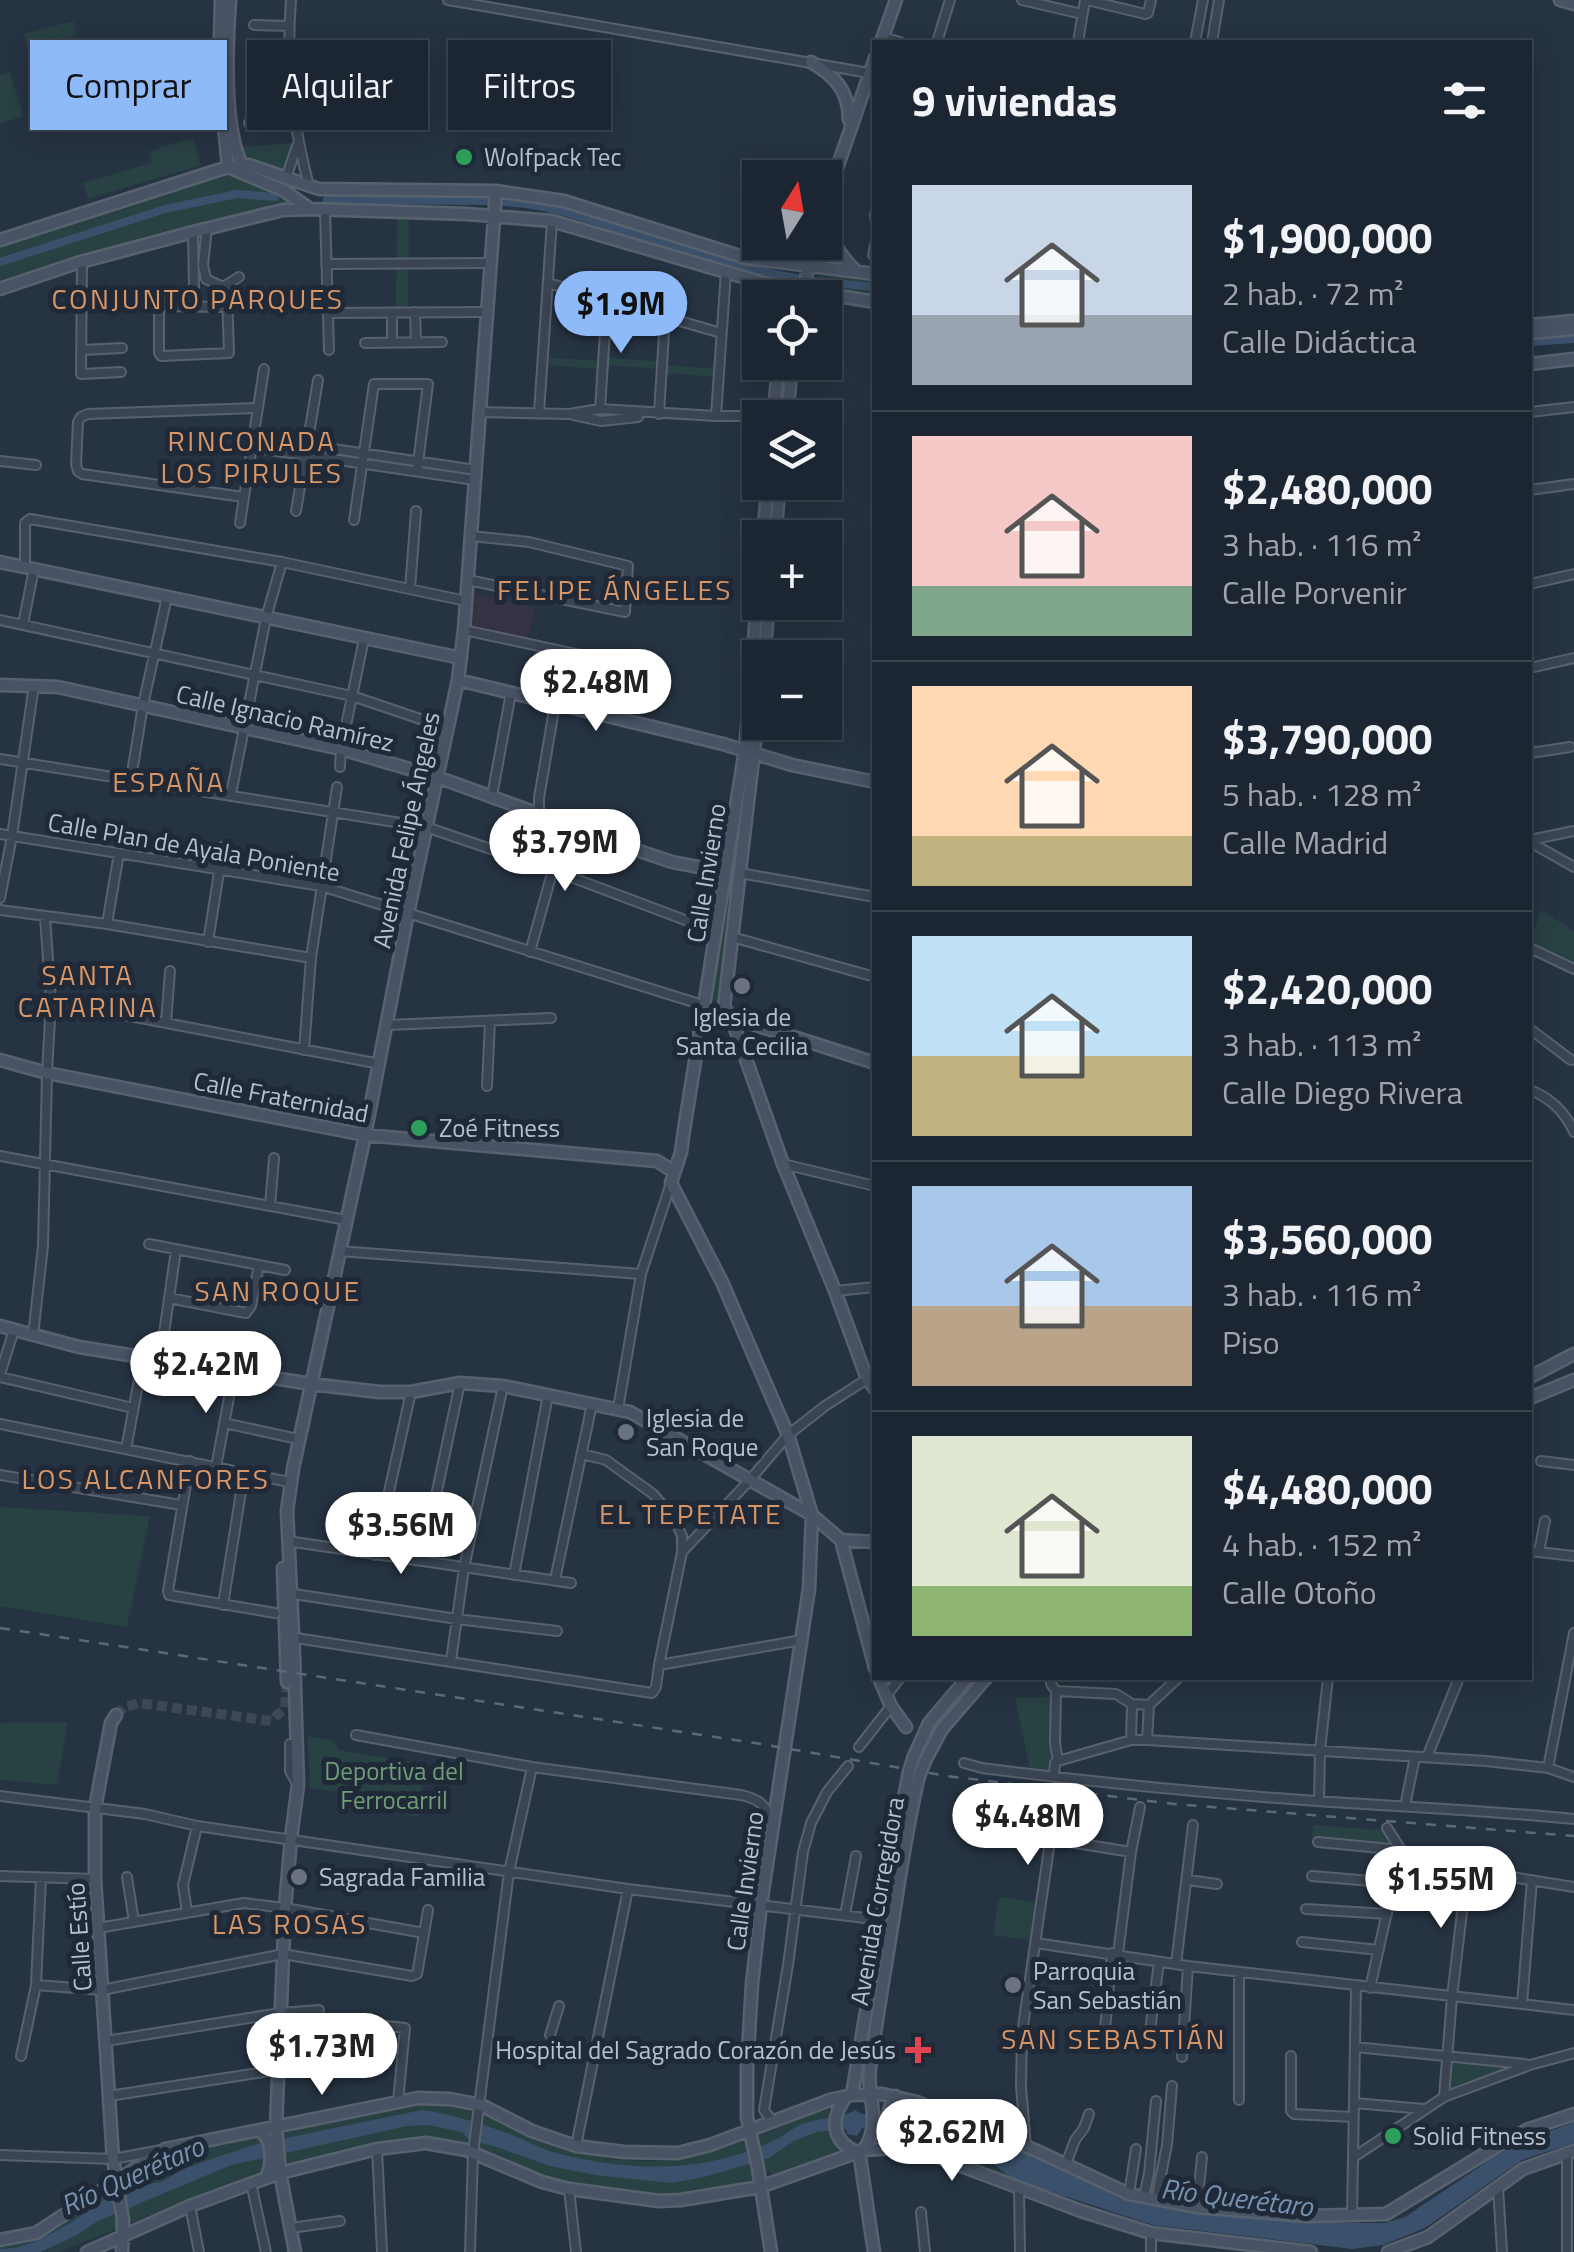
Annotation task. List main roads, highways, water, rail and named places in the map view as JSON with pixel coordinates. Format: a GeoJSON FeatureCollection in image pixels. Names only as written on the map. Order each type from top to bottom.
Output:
{"type":"FeatureCollection","features":[{"type":"Feature","properties":{"kind":"water"},"geometry":{"type":"Polygon","coordinates":[[[422,2110],[477,2123],[560,2154],[640,2166],[719,2159],[771,2142],[805,2123],[855,2110],[861,2114],[898,2114],[953,2136],[1019,2150],[1127,2198],[1177,2209],[1267,2220],[1365,2223],[1405,2217],[1494,2157],[1574,2122],[1574,2143],[1522,2160],[1425,2228],[1383,2245],[1352,2249],[1153,2225],[1012,2179],[987,2159],[894,2125],[862,2128],[857,2136],[847,2134],[846,2129],[817,2132],[794,2141],[769,2158],[672,2183],[550,2166],[469,2140],[462,2132],[428,2125],[407,2126],[231,2165],[98,2221],[40,2252],[0,2252],[41,2239],[107,2197],[161,2182],[217,2157],[257,2144],[422,2110]]]}},
{"type":"Feature","properties":{"kind":"waterway"},"geometry":{"type":"LineString","coordinates":[[0,262],[165,209],[237,194],[275,197]]}},
{"type":"Feature","properties":{"kind":"waterway"},"geometry":{"type":"LineString","coordinates":[[327,200],[488,201]]}},
{"type":"Feature","properties":{"kind":"waterway"},"geometry":{"type":"LineString","coordinates":[[503,202],[552,209],[712,258],[796,278]]}},
{"type":"Feature","properties":{"kind":"waterway"},"geometry":{"type":"LineString","coordinates":[[842,284],[872,287]]}},
{"type":"Feature","properties":{"kind":"waterway"},"geometry":{"type":"LineString","coordinates":[[1532,342],[1574,339]]}},
{"type":"Feature","properties":{"kind":"tunnel"},"geometry":{"type":"LineString","coordinates":[[116,1715],[124,1707],[139,1703],[271,1721],[285,1708],[287,1682]]}},
{"type":"Feature","properties":{"kind":"railway"},"geometry":{"type":"LineString","coordinates":[[0,1628],[947,1776],[1174,1804],[1574,1836]]}},
{"type":"Feature","properties":{"kind":"place","name":"Wolfpack Tec"},"geometry":{"type":"Point","coordinates":[464,157]}},
{"type":"Feature","properties":{"kind":"place","name":"Iglesia de Santa Cecilia"},"geometry":{"type":"Point","coordinates":[742,986]}},
{"type":"Feature","properties":{"kind":"place","name":"Zoé Fitness"},"geometry":{"type":"Point","coordinates":[419,1128]}},
{"type":"Feature","properties":{"kind":"place","name":"Iglesia de San Roque"},"geometry":{"type":"Point","coordinates":[626,1432]}},
{"type":"Feature","properties":{"kind":"place","name":"Sagrada Familia"},"geometry":{"type":"Point","coordinates":[299,1877]}},
{"type":"Feature","properties":{"kind":"place","name":"Parroquia San Sebastián"},"geometry":{"type":"Point","coordinates":[1013,1985]}},
{"type":"Feature","properties":{"kind":"place","name":"Hospital del Sagrado Corazón de Jesús"},"geometry":{"type":"Point","coordinates":[918,2050]}},
{"type":"Feature","properties":{"kind":"place","name":"Solid Fitness"},"geometry":{"type":"Point","coordinates":[1393,2136]}},
{"type":"Feature","properties":{"kind":"district","name":"CONJUNTO PARQUES"},"geometry":{"type":"Point","coordinates":[198,298]}},
{"type":"Feature","properties":{"kind":"district","name":"RINCONADA LOS PIRULES"},"geometry":{"type":"Point","coordinates":[252,456]}},
{"type":"Feature","properties":{"kind":"district","name":"FELIPE ÁNGELES"},"geometry":{"type":"Point","coordinates":[615,589]}},
{"type":"Feature","properties":{"kind":"district","name":"ESPAÑA"},"geometry":{"type":"Point","coordinates":[169,781]}},
{"type":"Feature","properties":{"kind":"district","name":"SANTA CATARINA"},"geometry":{"type":"Point","coordinates":[88,990]}},
{"type":"Feature","properties":{"kind":"district","name":"SAN ROQUE"},"geometry":{"type":"Point","coordinates":[278,1290]}},
{"type":"Feature","properties":{"kind":"district","name":"LOS ALCANFORES"},"geometry":{"type":"Point","coordinates":[146,1478]}},
{"type":"Feature","properties":{"kind":"district","name":"EL TEPETATE"},"geometry":{"type":"Point","coordinates":[691,1513]}},
{"type":"Feature","properties":{"kind":"district","name":"LAS ROSAS"},"geometry":{"type":"Point","coordinates":[290,1923]}},
{"type":"Feature","properties":{"kind":"district","name":"SAN SEBASTIÁN"},"geometry":{"type":"Point","coordinates":[1114,2038]}},
{"type":"Feature","properties":{"kind":"park label","name":"Deportiva del Ferrocarril"},"geometry":{"type":"Point","coordinates":[394,1786]}},
{"type":"Feature","properties":{"kind":"water label","name":"Río Querétaro"},"geometry":{"type":"Point","coordinates":[132,2175]}},
{"type":"Feature","properties":{"kind":"water label","name":"Río Querétaro"},"geometry":{"type":"Point","coordinates":[1237,2197]}}]}
